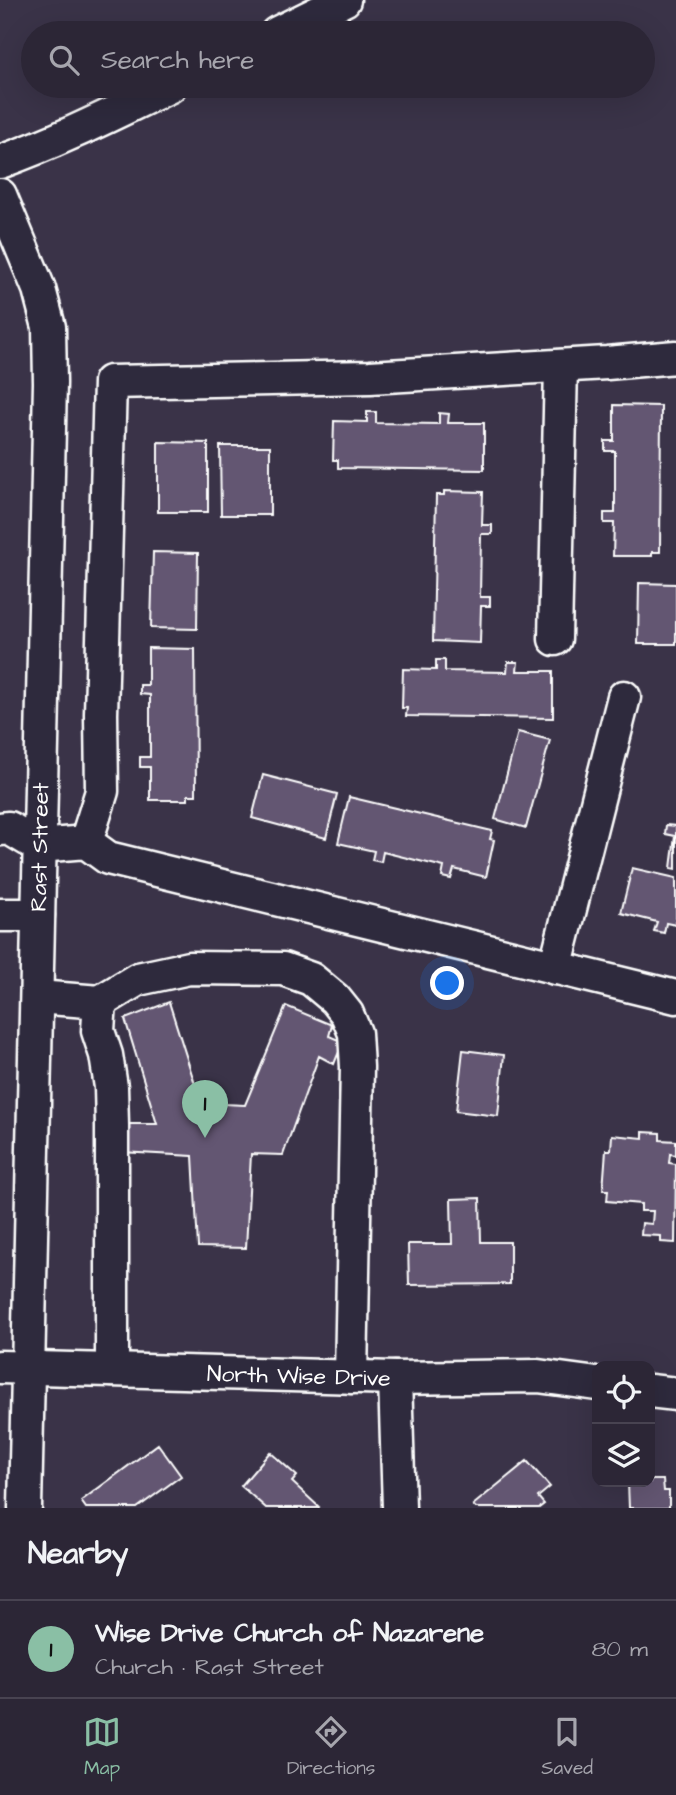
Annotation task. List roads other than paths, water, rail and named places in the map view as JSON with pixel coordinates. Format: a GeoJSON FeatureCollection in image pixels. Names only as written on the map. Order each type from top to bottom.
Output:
{"type":"FeatureCollection","features":[{"type":"Feature","properties":{"kind":"street"},"geometry":{"type":"LineString","coordinates":[[301,21],[344,0]]}},
{"type":"Feature","properties":{"kind":"street"},"geometry":{"type":"LineString","coordinates":[[0,162],[28,152],[145,98]]}},
{"type":"Feature","properties":{"kind":"street","name":"Rast Street"},"geometry":{"type":"LineString","coordinates":[[0,195],[39,289],[49,327],[37,997],[14,1368],[24,1508]]}},
{"type":"Feature","properties":{"kind":"street"},"geometry":{"type":"LineString","coordinates":[[86,842],[102,791],[101,714],[110,382],[370,377],[676,357]]}},
{"type":"Feature","properties":{"kind":"street"},"geometry":{"type":"LineString","coordinates":[[555,639],[561,366]]}},
{"type":"Feature","properties":{"kind":"street"},"geometry":{"type":"LineString","coordinates":[[555,968],[624,697]]}},
{"type":"Feature","properties":{"kind":"street"},"geometry":{"type":"LineString","coordinates":[[0,829],[9,828],[39,846],[86,842],[108,859],[676,997]]}},
{"type":"Feature","properties":{"kind":"street"},"geometry":{"type":"LineString","coordinates":[[0,915],[38,915]]}},
{"type":"Feature","properties":{"kind":"street"},"geometry":{"type":"LineString","coordinates":[[37,997],[100,1002],[138,979],[189,968],[283,969],[311,979],[335,999],[347,1014],[355,1032],[357,1067],[351,1377]]}},
{"type":"Feature","properties":{"kind":"street"},"geometry":{"type":"LineString","coordinates":[[100,1002],[98,1031],[106,1055],[112,1113],[112,1370]]}},
{"type":"Feature","properties":{"kind":"street","name":"North Wise Drive"},"geometry":{"type":"LineString","coordinates":[[14,1368],[395,1378],[538,1376],[592,1383]]}},
{"type":"Feature","properties":{"kind":"street"},"geometry":{"type":"LineString","coordinates":[[395,1378],[399,1508]]}},
{"type":"Feature","properties":{"kind":"street"},"geometry":{"type":"LineString","coordinates":[[655,1392],[676,1394]]}},
{"type":"Feature","properties":{"kind":"place","name":"Wise Drive Church of Nazarene"},"geometry":{"type":"Point","coordinates":[205,1138]}}]}
